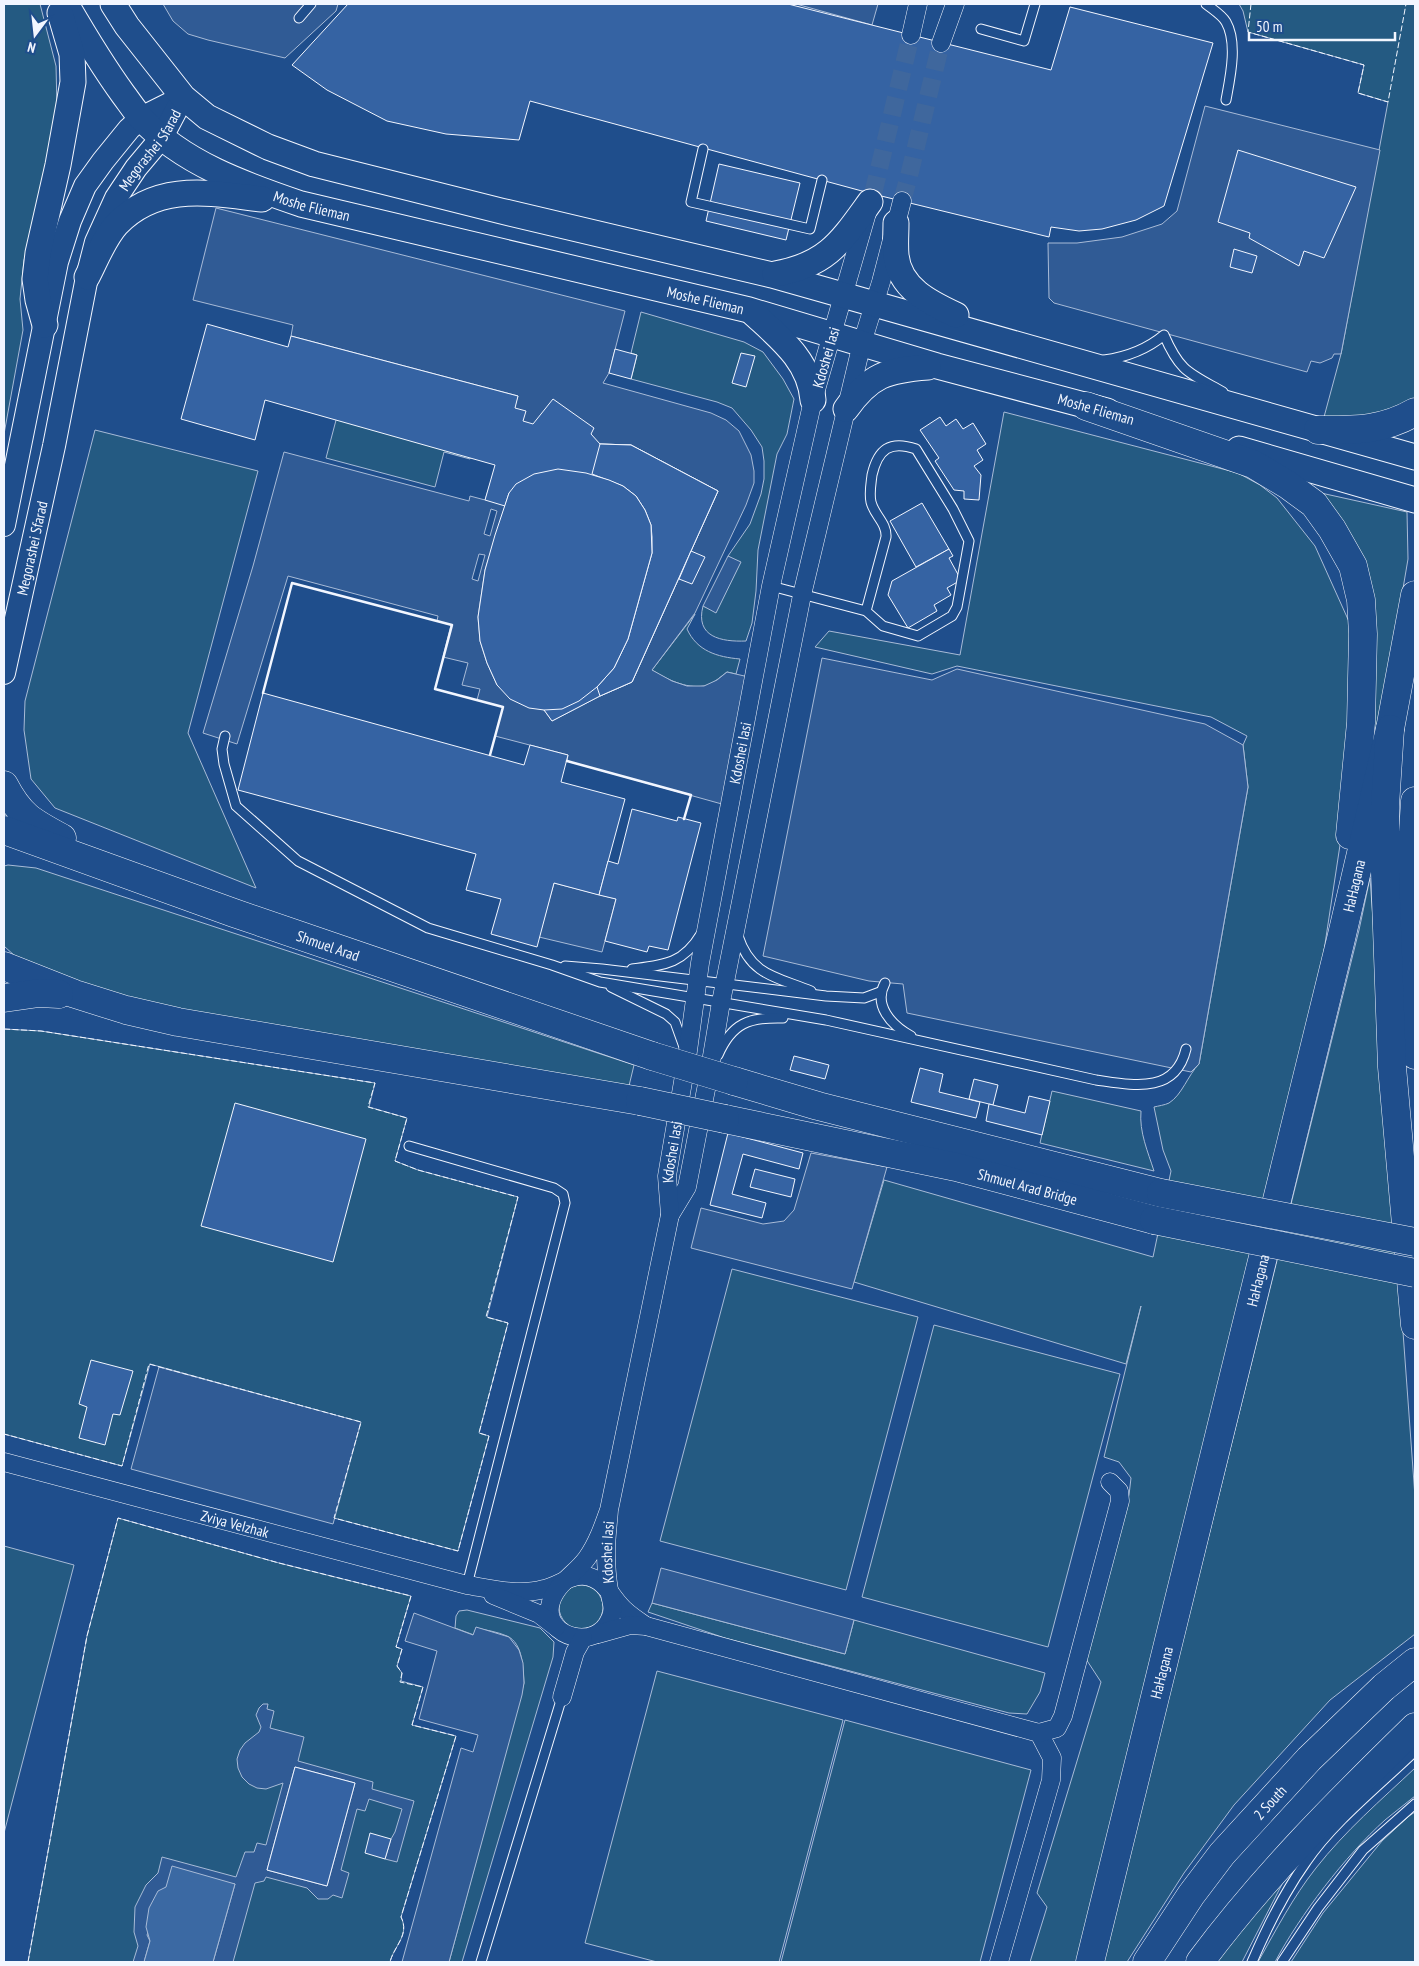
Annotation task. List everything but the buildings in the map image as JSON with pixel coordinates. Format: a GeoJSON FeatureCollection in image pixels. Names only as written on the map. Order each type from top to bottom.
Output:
{"type":"FeatureCollection","features":[{"type":"Feature","properties":{"kind":"highway"},"geometry":{"type":"LineString","coordinates":[[1086,406],[1253,464],[1288,485],[1314,504],[1332,529],[1353,566],[1361,600],[1363,634],[1361,713],[1341,939]]}},
{"type":"Feature","properties":{"kind":"highway"},"geometry":{"type":"LineString","coordinates":[[1318,430],[1359,430],[1383,427],[1400,421],[1415,412]]}},
{"type":"Feature","properties":{"kind":"highway","name":"HaHagana"},"geometry":{"type":"LineString","coordinates":[[1090,1962],[1341,939],[1390,729],[1415,595]]}},
{"type":"Feature","properties":{"kind":"highway"},"geometry":{"type":"LineString","coordinates":[[1390,729],[1385,872],[1392,1067],[1415,1325]]}},
{"type":"Feature","properties":{"kind":"highway"},"geometry":{"type":"LineString","coordinates":[[4,785],[14,804],[25,816],[86,852],[143,880]]}},
{"type":"Feature","properties":{"kind":"highway"},"geometry":{"type":"LineString","coordinates":[[1415,800],[1410,946],[1415,1055]]}},
{"type":"Feature","properties":{"kind":"highway","name":"Shmuel Arad"},"geometry":{"type":"LineString","coordinates":[[4,830],[243,917],[652,1056]]}},
{"type":"Feature","properties":{"kind":"highway"},"geometry":{"type":"LineString","coordinates":[[4,852],[26,848],[58,850]]}},
{"type":"Feature","properties":{"kind":"highway"},"geometry":{"type":"LineString","coordinates":[[7,966],[75,994]]}},
{"type":"Feature","properties":{"kind":"highway"},"geometry":{"type":"LineString","coordinates":[[4,998],[39,993],[75,994]]}},
{"type":"Feature","properties":{"kind":"highway","name":"Shmuel Arad Bridge"},"geometry":{"type":"LineString","coordinates":[[75,994],[126,1010],[229,1032],[640,1100],[956,1167],[1154,1220],[1415,1273]]}},
{"type":"Feature","properties":{"kind":"highway","name":"Shmuel Arad Bridge"},"geometry":{"type":"LineString","coordinates":[[652,1056],[818,1106],[1160,1193],[1415,1242]]}},
{"type":"Feature","properties":{"kind":"highway","name":"2 South"},"geometry":{"type":"LineString","coordinates":[[1147,1962],[1191,1895],[1222,1854],[1309,1759],[1384,1687],[1415,1662]]}},
{"type":"Feature","properties":{"kind":"highway"},"geometry":{"type":"LineString","coordinates":[[1200,1962],[1298,1844],[1415,1727]]}},
{"type":"Feature","properties":{"kind":"main road"},"geometry":{"type":"LineString","coordinates":[[45,325],[38,300],[36,279],[38,253],[58,165],[73,82],[72,54],[57,4]]}},
{"type":"Feature","properties":{"kind":"main road","name":"Moshe Flieman"},"geometry":{"type":"LineString","coordinates":[[66,4],[97,58],[141,118],[162,137],[188,155],[254,188],[301,204],[749,310],[937,366],[1086,406],[1415,500]]}},
{"type":"Feature","properties":{"kind":"main road"},"geometry":{"type":"LineString","coordinates":[[113,4],[127,26],[183,97],[207,117],[268,147],[314,164],[772,275],[1415,457]]}},
{"type":"Feature","properties":{"kind":"main road"},"geometry":{"type":"LineString","coordinates":[[87,277],[104,243],[116,225],[133,210],[151,200],[180,193],[213,193],[301,204]]}},
{"type":"Feature","properties":{"kind":"main road"},"geometry":{"type":"LineString","coordinates":[[772,275],[804,268],[820,260],[848,233],[872,198]]}},
{"type":"Feature","properties":{"kind":"main road"},"geometry":{"type":"LineString","coordinates":[[899,212],[896,256],[901,271],[910,286],[927,302],[1019,345]]}},
{"type":"Feature","properties":{"kind":"main road"},"geometry":{"type":"LineString","coordinates":[[749,310],[783,340],[804,368],[812,386],[813,400]]}},
{"type":"Feature","properties":{"kind":"main road"},"geometry":{"type":"LineString","coordinates":[[846,409],[858,392],[872,380],[904,368],[937,366]]}},
{"type":"Feature","properties":{"kind":"street"},"geometry":{"type":"LineString","coordinates":[[911,4],[913,30],[918,4]]}},
{"type":"Feature","properties":{"kind":"street"},"geometry":{"type":"LineString","coordinates":[[941,43],[955,4]]}},
{"type":"Feature","properties":{"kind":"street","name":"Megorashei Sfarad"},"geometry":{"type":"LineString","coordinates":[[4,525],[57,262],[70,221],[85,186],[129,129],[141,118],[183,97]]}},
{"type":"Feature","properties":{"kind":"street","name":"Megorashei Sfarad"},"geometry":{"type":"LineString","coordinates":[[4,673],[54,446],[87,277],[96,242],[116,198],[136,168],[162,137],[183,97]]}},
{"type":"Feature","properties":{"kind":"street","name":"Kdoshei Iasi"},"geometry":{"type":"LineString","coordinates":[[610,1592],[606,1553],[609,1510],[670,1215],[667,1176],[707,923],[771,586],[813,400],[872,198]]}},
{"type":"Feature","properties":{"kind":"street","name":"Kdoshei Iasi"},"geometry":{"type":"LineString","coordinates":[[670,1215],[687,1187],[722,1078],[721,1002],[802,595],[862,343],[899,212]]}},
{"type":"Feature","properties":{"kind":"street","name":"Zviya VeIzhak"},"geometry":{"type":"LineString","coordinates":[[4,1462],[467,1585],[511,1592],[545,1589],[565,1580]]}},
{"type":"Feature","properties":{"kind":"street"},"geometry":{"type":"LineString","coordinates":[[646,1626],[623,1609],[603,1584],[591,1577],[582,1575],[565,1580],[553,1596],[550,1608],[553,1621],[566,1634],[590,1636],[630,1626],[646,1626],[1038,1733],[1057,1728],[1063,1716],[1120,1502],[1119,1491],[1110,1482]]}},
{"type":"Feature","properties":{"kind":"street","name":"Kdoshei Iasi"},"geometry":{"type":"LineString","coordinates":[[565,1580],[577,1570],[593,1549],[609,1510]]}},
{"type":"Feature","properties":{"kind":"street","name":"Zviya VeIzhak"},"geometry":{"type":"LineString","coordinates":[[467,1585],[534,1611],[558,1628]]}},
{"type":"Feature","properties":{"kind":"street"},"geometry":{"type":"LineString","coordinates":[[562,1697],[575,1652],[590,1636],[608,1624],[612,1617],[610,1592]]}},
{"type":"Feature","properties":{"kind":"street"},"geometry":{"type":"LineString","coordinates":[[998,1962],[1051,1780],[1052,1758],[1038,1733]]}},
{"type":"Feature","properties":{"kind":"lane"},"geometry":{"type":"LineString","coordinates":[[299,18],[310,4]]}},
{"type":"Feature","properties":{"kind":"lane"},"geometry":{"type":"LineString","coordinates":[[981,30],[1024,41],[1035,4]]}},
{"type":"Feature","properties":{"kind":"lane"},"geometry":{"type":"LineString","coordinates":[[1206,4],[1226,22],[1230,35],[1232,60],[1226,100]]}},
{"type":"Feature","properties":{"kind":"lane"},"geometry":{"type":"LineString","coordinates":[[704,149],[691,202],[810,229],[822,180]]}},
{"type":"Feature","properties":{"kind":"lane"},"geometry":{"type":"LineString","coordinates":[[1081,364],[1120,358],[1149,346],[1164,335],[1181,366],[1196,379],[1256,411]]}},
{"type":"Feature","properties":{"kind":"lane"},"geometry":{"type":"LineString","coordinates":[[771,586],[866,611],[883,626],[918,636],[952,616],[958,607],[969,541],[953,509],[916,449],[907,446],[897,445],[887,448],[878,456],[874,465],[870,492],[871,504],[886,531],[886,537],[866,611]]}},
{"type":"Feature","properties":{"kind":"lane"},"geometry":{"type":"LineString","coordinates":[[225,736],[222,749],[224,764],[236,806],[298,861],[428,928],[552,965],[600,982],[666,1014],[676,1022],[683,1039],[687,1058]]}},
{"type":"Feature","properties":{"kind":"lane"},"geometry":{"type":"LineString","coordinates":[[602,969],[656,966],[684,956],[695,944],[707,923]]}},
{"type":"Feature","properties":{"kind":"lane"},"geometry":{"type":"LineString","coordinates":[[736,929],[743,950],[749,960],[760,970],[778,979],[826,996]]}},
{"type":"Feature","properties":{"kind":"lane"},"geometry":{"type":"LineString","coordinates":[[552,965],[602,969],[697,989],[721,1002],[826,1020],[1096,1080],[1132,1085],[1153,1084],[1170,1076],[1180,1065],[1186,1049]]}},
{"type":"Feature","properties":{"kind":"lane"},"geometry":{"type":"LineString","coordinates":[[600,982],[697,989],[725,984],[826,996],[864,998],[880,992]]}},
{"type":"Feature","properties":{"kind":"lane"},"geometry":{"type":"LineString","coordinates":[[885,983],[880,992],[881,1004],[896,1028],[920,1040]]}},
{"type":"Feature","properties":{"kind":"lane"},"geometry":{"type":"LineString","coordinates":[[722,1078],[727,1037],[745,1022],[772,1017],[826,1020]]}},
{"type":"Feature","properties":{"kind":"lane"},"geometry":{"type":"LineString","coordinates":[[409,1146],[554,1188],[563,1194],[565,1203],[467,1585]]}},
{"type":"Feature","properties":{"kind":"lane"},"geometry":{"type":"LineString","coordinates":[[481,1962],[562,1697]]}},
{"type":"Feature","properties":{"kind":"lane"},"geometry":{"type":"LineString","coordinates":[[1252,1962],[1269,1923],[1306,1861],[1332,1830],[1415,1751]]}},
{"type":"Feature","properties":{"kind":"lane"},"geometry":{"type":"LineString","coordinates":[[1282,1962],[1318,1908],[1363,1850],[1415,1804]]}},
{"type":"Feature","properties":{"kind":"shaded area"},"geometry":{"type":"Polygon","coordinates":[[[4,4],[40,4],[56,66],[57,107],[34,226],[24,260],[20,299],[23,330],[4,434],[4,4]]]}},
{"type":"Feature","properties":{"kind":"shaded area"},"geometry":{"type":"Polygon","coordinates":[[[163,4],[338,4],[336,11],[285,58],[188,34],[173,21],[163,4]]]}},
{"type":"Feature","properties":{"kind":"shaded area"},"geometry":{"type":"Polygon","coordinates":[[[796,4],[878,4],[872,25],[796,4]]]}},
{"type":"Feature","properties":{"kind":"shaded area"},"geometry":{"type":"Polygon","coordinates":[[[1239,4],[1415,4],[1415,399],[1378,422],[1324,417],[1341,354],[1388,102],[1358,93],[1364,65],[1248,32],[1243,11],[1239,4]]]}},
{"type":"Feature","properties":{"kind":"shaded area"},"geometry":{"type":"Polygon","coordinates":[[[1205,106],[1380,150],[1341,354],[1334,354],[1332,358],[1320,363],[1311,361],[1307,372],[1054,303],[1049,298],[1048,243],[1077,243],[1122,237],[1162,224],[1177,211],[1205,106]]]}},
{"type":"Feature","properties":{"kind":"shaded area"},"geometry":{"type":"Polygon","coordinates":[[[216,208],[625,311],[609,373],[603,383],[711,413],[726,420],[739,431],[751,455],[754,483],[746,505],[695,613],[652,670],[672,681],[687,686],[704,686],[717,680],[727,672],[753,678],[729,806],[567,761],[568,755],[495,736],[503,707],[477,700],[480,689],[462,685],[468,663],[443,657],[451,625],[437,621],[438,616],[288,576],[237,744],[203,733],[253,566],[284,452],[469,501],[470,496],[485,500],[518,396],[291,336],[293,325],[193,300],[216,208]],[[600,444],[592,474],[505,506],[485,570],[478,617],[480,641],[487,663],[497,685],[544,710],[552,721],[632,682],[718,491],[631,445],[600,444]],[[491,509],[484,534],[490,536],[497,511],[491,509]],[[479,554],[472,579],[478,581],[485,555],[479,554]]]}},
{"type":"Feature","properties":{"kind":"shaded area"},"geometry":{"type":"Polygon","coordinates":[[[641,312],[744,342],[763,352],[783,379],[794,399],[787,434],[777,454],[758,550],[752,623],[746,641],[719,639],[712,636],[703,625],[702,616],[703,606],[716,612],[740,563],[728,556],[750,524],[761,494],[764,479],[762,447],[751,430],[732,408],[717,402],[631,379],[637,355],[631,353],[641,312]]]}},
{"type":"Feature","properties":{"kind":"shaded area"},"geometry":{"type":"Polygon","coordinates":[[[349,371],[484,408],[470,459],[444,452],[435,487],[326,458],[349,371]]]}},
{"type":"Feature","properties":{"kind":"shaded area"},"geometry":{"type":"Polygon","coordinates":[[[1004,412],[1238,473],[1260,485],[1277,498],[1315,546],[1351,626],[1354,670],[1340,845],[1315,1010],[1079,1962],[1030,1962],[1047,1907],[1037,1893],[1101,1682],[1084,1656],[1129,1495],[1131,1478],[1119,1462],[1104,1457],[1141,1306],[1126,1364],[854,1282],[884,1180],[1153,1257],[1171,1171],[1163,1150],[1154,1107],[1167,1104],[1174,1099],[1199,1064],[1248,787],[1243,745],[1247,736],[1211,717],[957,666],[932,674],[815,647],[829,631],[960,655],[1004,412]]]}},
{"type":"Feature","properties":{"kind":"shaded area"},"geometry":{"type":"Polygon","coordinates":[[[95,430],[258,471],[188,733],[256,888],[55,808],[31,779],[24,730],[25,701],[95,430]]]}},
{"type":"Feature","properties":{"kind":"shaded area"},"geometry":{"type":"Polygon","coordinates":[[[1321,493],[1407,512],[1408,559],[1382,712],[1362,784],[1372,623],[1321,493]]]}},
{"type":"Feature","properties":{"kind":"shaded area"},"geometry":{"type":"Polygon","coordinates":[[[728,556],[741,562],[716,613],[703,606],[728,556]]]}},
{"type":"Feature","properties":{"kind":"shaded area"},"geometry":{"type":"Polygon","coordinates":[[[695,614],[687,629],[696,643],[709,652],[723,657],[740,659],[736,674],[727,672],[710,684],[697,687],[676,682],[652,670],[695,614]]]}},
{"type":"Feature","properties":{"kind":"shaded area"},"geometry":{"type":"Polygon","coordinates":[[[822,658],[932,680],[957,669],[1205,724],[1243,745],[1248,787],[1199,1064],[1191,1072],[907,1013],[903,984],[869,981],[763,956],[822,658]]]}},
{"type":"Feature","properties":{"kind":"shaded area"},"geometry":{"type":"Polygon","coordinates":[[[4,866],[36,868],[634,1065],[628,1090],[199,1014],[100,991],[16,957],[4,946],[4,866]]]}},
{"type":"Feature","properties":{"kind":"shaded area"},"geometry":{"type":"Polygon","coordinates":[[[1370,878],[1415,1497],[1415,1634],[1330,1700],[1234,1805],[1184,1873],[1127,1962],[1103,1962],[1359,930],[1370,878]]]}},
{"type":"Feature","properties":{"kind":"shaded area"},"geometry":{"type":"Polygon","coordinates":[[[554,883],[616,899],[602,952],[539,937],[554,883]]]}},
{"type":"Feature","properties":{"kind":"shaded area"},"geometry":{"type":"Polygon","coordinates":[[[4,1029],[41,1031],[375,1083],[369,1107],[407,1118],[395,1161],[418,1170],[518,1197],[487,1317],[508,1323],[479,1433],[489,1436],[458,1551],[334,1518],[360,1422],[150,1364],[122,1466],[4,1434],[4,1029]]]}},
{"type":"Feature","properties":{"kind":"shaded area"},"geometry":{"type":"Polygon","coordinates":[[[1052,1091],[1141,1111],[1143,1134],[1154,1171],[1040,1143],[1052,1091]]]}},
{"type":"Feature","properties":{"kind":"shaded area"},"geometry":{"type":"Polygon","coordinates":[[[811,1153],[887,1167],[852,1289],[691,1248],[701,1208],[763,1224],[784,1221],[794,1210],[811,1153]]]}},
{"type":"Feature","properties":{"kind":"shaded area"},"geometry":{"type":"Polygon","coordinates":[[[732,1269],[918,1317],[846,1590],[660,1541],[732,1269]]]}},
{"type":"Feature","properties":{"kind":"shaded area"},"geometry":{"type":"Polygon","coordinates":[[[934,1325],[1120,1374],[1048,1647],[862,1597],[934,1325]]]}},
{"type":"Feature","properties":{"kind":"shaded area"},"geometry":{"type":"Polygon","coordinates":[[[159,1367],[361,1422],[333,1524],[131,1469],[159,1367]]]}},
{"type":"Feature","properties":{"kind":"shaded area"},"geometry":{"type":"Polygon","coordinates":[[[118,1518],[279,1563],[411,1596],[396,1647],[402,1649],[397,1666],[402,1673],[401,1681],[423,1687],[412,1725],[456,1736],[401,1917],[404,1929],[403,1935],[390,1962],[28,1962],[87,1636],[118,1518]]]}},
{"type":"Feature","properties":{"kind":"shaded area"},"geometry":{"type":"Polygon","coordinates":[[[4,1546],[74,1565],[4,1833],[4,1546]]]}},
{"type":"Feature","properties":{"kind":"shaded area"},"geometry":{"type":"Polygon","coordinates":[[[661,1568],[854,1620],[845,1654],[652,1603],[661,1568]]]}},
{"type":"Feature","properties":{"kind":"shaded area"},"geometry":{"type":"Polygon","coordinates":[[[585,1585],[597,1591],[602,1598],[602,1616],[597,1623],[590,1628],[577,1629],[569,1626],[562,1619],[559,1603],[562,1595],[569,1588],[585,1585]]]}},
{"type":"Feature","properties":{"kind":"shaded area"},"geometry":{"type":"Polygon","coordinates":[[[652,1603],[845,1654],[854,1620],[1045,1673],[1040,1692],[1027,1714],[1009,1713],[725,1638],[648,1612],[652,1603]]]}},
{"type":"Feature","properties":{"kind":"shaded area"},"geometry":{"type":"Polygon","coordinates":[[[467,1610],[540,1628],[554,1642],[553,1657],[462,1962],[449,1962],[524,1683],[521,1656],[512,1639],[496,1632],[476,1628],[474,1635],[455,1628],[456,1616],[459,1611],[467,1610]]]}},
{"type":"Feature","properties":{"kind":"shaded area"},"geometry":{"type":"Polygon","coordinates":[[[414,1613],[473,1635],[476,1627],[509,1637],[519,1650],[523,1663],[524,1683],[522,1695],[449,1962],[402,1962],[461,1748],[473,1752],[478,1735],[419,1719],[437,1651],[405,1641],[414,1613]]]}},
{"type":"Feature","properties":{"kind":"shaded area"},"geometry":{"type":"Polygon","coordinates":[[[657,1671],[843,1720],[779,1962],[657,1962],[585,1943],[657,1671]]]}},
{"type":"Feature","properties":{"kind":"shaded area"},"geometry":{"type":"Polygon","coordinates":[[[263,1704],[268,1704],[267,1709],[274,1711],[270,1728],[304,1737],[298,1761],[373,1782],[372,1789],[414,1801],[397,1862],[385,1859],[402,1809],[369,1799],[365,1811],[357,1809],[341,1870],[349,1873],[342,1898],[333,1895],[328,1899],[318,1899],[307,1888],[266,1877],[264,1881],[255,1883],[233,1962],[213,1962],[235,1884],[166,1887],[147,1935],[150,1941],[144,1962],[133,1962],[138,1946],[134,1932],[135,1907],[146,1885],[158,1873],[162,1857],[236,1877],[245,1852],[254,1852],[257,1843],[266,1845],[283,1783],[266,1789],[257,1788],[249,1784],[242,1777],[237,1759],[245,1743],[259,1732],[261,1727],[256,1715],[263,1704]],[[295,1767],[267,1870],[327,1886],[355,1783],[295,1767]]]}},
{"type":"Feature","properties":{"kind":"shaded area"},"geometry":{"type":"Polygon","coordinates":[[[845,1720],[1031,1770],[980,1962],[781,1962],[845,1720]]]}},
{"type":"Feature","properties":{"kind":"shaded area"},"geometry":{"type":"Polygon","coordinates":[[[1415,1768],[1415,1796],[1385,1820],[1339,1868],[1297,1925],[1275,1962],[1258,1962],[1292,1902],[1327,1854],[1376,1804],[1415,1768]]]}},
{"type":"Feature","properties":{"kind":"shaded area"},"geometry":{"type":"Polygon","coordinates":[[[1415,1812],[1415,1962],[1291,1962],[1323,1913],[1382,1841],[1415,1812]]]}},
{"type":"Feature","properties":{"kind":"shaded area"},"geometry":{"type":"Polygon","coordinates":[[[1296,1857],[1242,1962],[1217,1962],[1296,1857]]]}},
{"type":"Feature","properties":{"kind":"shaded area"},"geometry":{"type":"Polygon","coordinates":[[[172,1866],[235,1884],[213,1962],[144,1962],[150,1941],[146,1927],[149,1908],[158,1891],[166,1887],[172,1866]]]}},
{"type":"Feature","properties":{"kind":"tunnel"},"geometry":{"type":"LineString","coordinates":[[873,194],[911,35]]}},
{"type":"Feature","properties":{"kind":"tunnel"},"geometry":{"type":"LineString","coordinates":[[902,201],[941,43]]}},
{"type":"Feature","properties":{"kind":"fence"},"geometry":{"type":"LineString","coordinates":[[1251,4],[1248,32],[1364,65],[1358,93],[1388,102],[1406,4]]}},
{"type":"Feature","properties":{"kind":"fence"},"geometry":{"type":"LineString","coordinates":[[4,1029],[41,1031],[375,1083],[368,1107],[407,1118],[395,1161],[418,1170],[518,1197],[486,1317],[508,1323],[479,1433],[489,1436],[458,1551],[334,1518],[361,1422],[149,1364],[122,1466],[4,1434]]}},
{"type":"Feature","properties":{"kind":"fence"},"geometry":{"type":"LineString","coordinates":[[28,1962],[87,1636],[118,1518],[279,1563],[411,1596],[396,1647],[402,1649],[397,1666],[402,1673],[400,1682],[423,1687],[412,1725],[456,1736],[401,1917],[404,1929],[403,1935],[390,1962]]}},
{"type":"Feature","properties":{"kind":"wall"},"geometry":{"type":"LineString","coordinates":[[263,693],[292,583],[452,625],[435,689],[503,707],[490,755]]}},
{"type":"Feature","properties":{"kind":"wall"},"geometry":{"type":"LineString","coordinates":[[567,761],[691,795],[684,819]]}}]}
